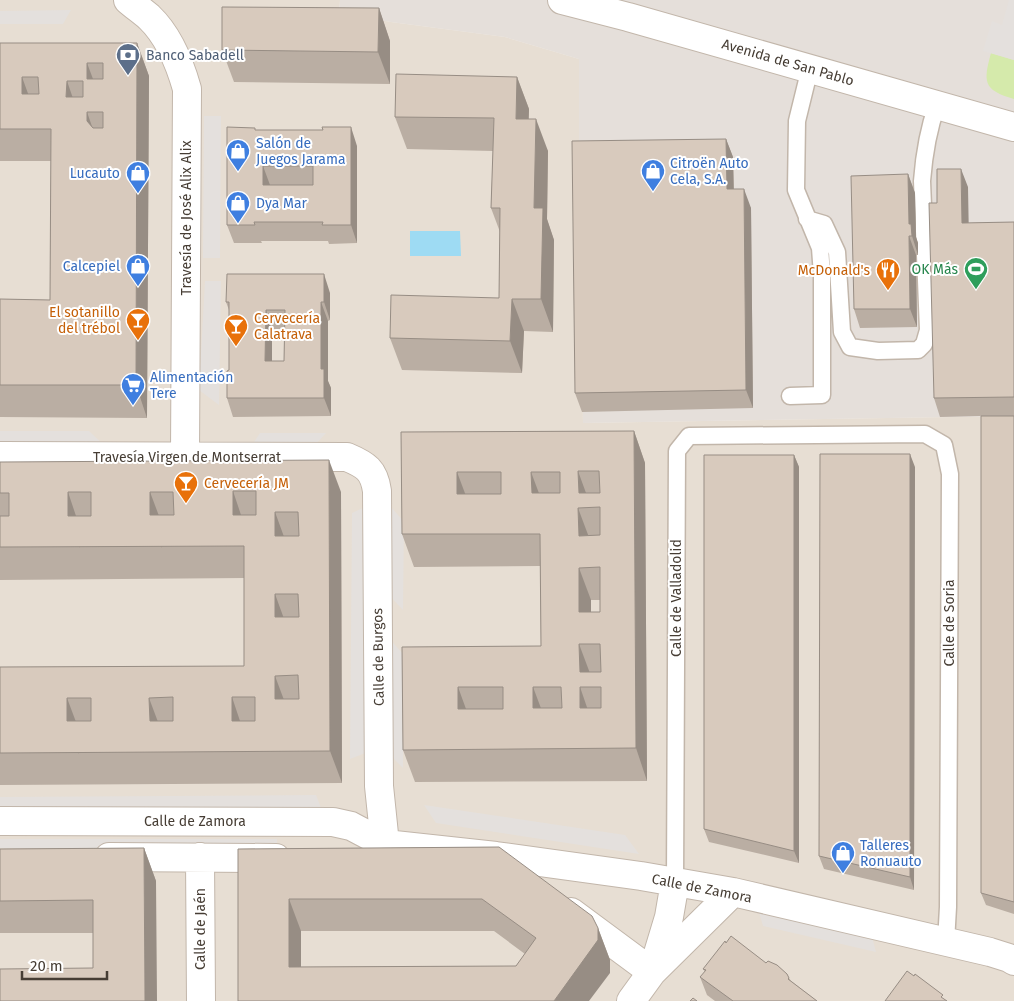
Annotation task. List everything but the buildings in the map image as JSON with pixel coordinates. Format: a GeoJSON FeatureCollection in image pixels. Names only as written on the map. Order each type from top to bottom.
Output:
{"type":"FeatureCollection","features":[{"type":"Feature","properties":{"kind":"street","name":"Travesía de José Alix Alix"},"geometry":{"type":"LineString","coordinates":[[128,0],[150,19],[167,41],[181,67],[187,89],[185,456]]}},
{"type":"Feature","properties":{"kind":"street","name":"Avenida de San Pablo"},"geometry":{"type":"LineString","coordinates":[[562,0],[630,8],[810,68],[1014,127]]}},
{"type":"Feature","properties":{"kind":"street","name":"Travesía Virgen de Montserrat"},"geometry":{"type":"LineString","coordinates":[[0,456],[347,458],[362,464],[370,471]]}},
{"type":"Feature","properties":{"kind":"street","name":"Calle de Burgos"},"geometry":{"type":"LineString","coordinates":[[370,471],[375,480],[377,491],[380,786],[385,844]]}},
{"type":"Feature","properties":{"kind":"street","name":"Calle de Zamora"},"geometry":{"type":"LineString","coordinates":[[0,821],[333,822],[351,826],[385,844],[496,856],[733,892],[990,952],[1014,961]]}},
{"type":"Feature","properties":{"kind":"street"},"geometry":{"type":"LineString","coordinates":[[357,857],[385,844]]}},
{"type":"Feature","properties":{"kind":"street"},"geometry":{"type":"LineString","coordinates":[[496,856],[652,972]]}},
{"type":"Feature","properties":{"kind":"street"},"geometry":{"type":"LineString","coordinates":[[86,857],[305,858]]}},
{"type":"Feature","properties":{"kind":"street","name":"Calle de Jaén"},"geometry":{"type":"LineString","coordinates":[[200,857],[201,1001]]}},
{"type":"Feature","properties":{"kind":"street"},"geometry":{"type":"LineString","coordinates":[[652,972],[669,917],[675,882]]}},
{"type":"Feature","properties":{"kind":"street"},"geometry":{"type":"LineString","coordinates":[[630,1001],[652,972],[733,892]]}},
{"type":"Feature","properties":{"kind":"lane"},"geometry":{"type":"LineString","coordinates":[[790,396],[822,395],[822,275],[820,248],[806,219],[796,190],[797,121],[810,68]]}},
{"type":"Feature","properties":{"kind":"lane"},"geometry":{"type":"LineString","coordinates":[[806,219],[824,224],[837,252],[842,332],[850,348],[878,351],[918,350],[924,344],[928,330],[922,181],[929,126],[937,105]]}},
{"type":"Feature","properties":{"kind":"lane","name":"Calle de Soria"},"geometry":{"type":"LineString","coordinates":[[806,435],[925,434],[944,445],[950,474],[948,907],[946,942]]}},
{"type":"Feature","properties":{"kind":"lane","name":"Calle de Valladolid"},"geometry":{"type":"LineString","coordinates":[[675,882],[677,451],[689,436],[806,435]]}},
{"type":"Feature","properties":{"kind":"shaded area"},"geometry":{"type":"Polygon","coordinates":[[[0,0],[340,0],[339,13],[505,37],[579,59],[583,423],[1014,416],[1014,1001],[0,1001],[0,0]]]}},
{"type":"Feature","properties":{"kind":"shaded area"},"geometry":{"type":"Polygon","coordinates":[[[340,0],[1014,0],[1014,416],[583,423],[579,59],[505,37],[339,13],[340,0]]]}},
{"type":"Feature","properties":{"kind":"shaded area"},"geometry":{"type":"Polygon","coordinates":[[[1009,0],[1014,0],[1014,60],[983,51],[992,21],[1002,25],[1009,0]]]}},
{"type":"Feature","properties":{"kind":"shaded area"},"geometry":{"type":"Polygon","coordinates":[[[71,10],[63,24],[0,24],[0,11],[71,10]]]}},
{"type":"Feature","properties":{"kind":"shaded area"},"geometry":{"type":"Polygon","coordinates":[[[204,116],[221,116],[220,258],[203,258],[204,116]]]}},
{"type":"Feature","properties":{"kind":"shaded area"},"geometry":{"type":"Polygon","coordinates":[[[205,281],[221,281],[219,405],[199,390],[205,281]]]}},
{"type":"Feature","properties":{"kind":"shaded area"},"geometry":{"type":"Polygon","coordinates":[[[0,431],[89,431],[105,446],[0,447],[0,431]]]}},
{"type":"Feature","properties":{"kind":"shaded area"},"geometry":{"type":"Polygon","coordinates":[[[260,433],[326,433],[314,446],[252,445],[260,433]]]}},
{"type":"Feature","properties":{"kind":"shaded area"},"geometry":{"type":"Polygon","coordinates":[[[385,500],[404,522],[403,610],[387,593],[385,500]]]}},
{"type":"Feature","properties":{"kind":"shaded area"},"geometry":{"type":"Polygon","coordinates":[[[367,506],[368,752],[350,759],[352,513],[367,506]]]}},
{"type":"Feature","properties":{"kind":"shaded area"},"geometry":{"type":"Polygon","coordinates":[[[386,635],[404,655],[403,768],[386,751],[386,635]]]}},
{"type":"Feature","properties":{"kind":"shaded area"},"geometry":{"type":"Polygon","coordinates":[[[316,795],[323,813],[0,814],[0,797],[316,795]]]}},
{"type":"Feature","properties":{"kind":"shaded area"},"geometry":{"type":"Polygon","coordinates":[[[424,805],[625,835],[639,854],[436,823],[424,805]]]}},
{"type":"Feature","properties":{"kind":"shaded area"},"geometry":{"type":"Polygon","coordinates":[[[0,839],[277,839],[277,848],[0,848],[0,839]]]}},
{"type":"Feature","properties":{"kind":"shaded area"},"geometry":{"type":"Polygon","coordinates":[[[758,909],[871,933],[876,952],[763,926],[758,909]]]}},
{"type":"Feature","properties":{"kind":"green space"},"geometry":{"type":"Polygon","coordinates":[[[991,53],[1014,60],[1014,99],[996,92],[988,84],[987,71],[991,53]]]}},
{"type":"Feature","properties":{"kind":"water"},"geometry":{"type":"Polygon","coordinates":[[[410,231],[460,231],[461,256],[410,256],[410,231]]]}},
{"type":"Feature","properties":{"kind":"place","name":"Banco Sabadell"},"geometry":{"type":"Point","coordinates":[128,76]}},
{"type":"Feature","properties":{"kind":"place","name":"Salón de Juegos Jarama"},"geometry":{"type":"Point","coordinates":[238,172]}},
{"type":"Feature","properties":{"kind":"place","name":"Citroën Auto Cela, S.A."},"geometry":{"type":"Point","coordinates":[653,192]}},
{"type":"Feature","properties":{"kind":"place","name":"Lucauto"},"geometry":{"type":"Point","coordinates":[138,194]}},
{"type":"Feature","properties":{"kind":"place","name":"Dya Mar"},"geometry":{"type":"Point","coordinates":[238,224]}},
{"type":"Feature","properties":{"kind":"place","name":"Calcepiel"},"geometry":{"type":"Point","coordinates":[138,287]}},
{"type":"Feature","properties":{"kind":"place","name":"OK Más"},"geometry":{"type":"Point","coordinates":[976,290]}},
{"type":"Feature","properties":{"kind":"place","name":"McDonald's"},"geometry":{"type":"Point","coordinates":[888,291]}},
{"type":"Feature","properties":{"kind":"place","name":"El sotanillo del trébol"},"geometry":{"type":"Point","coordinates":[138,341]}},
{"type":"Feature","properties":{"kind":"place","name":"Cervecería Calatrava"},"geometry":{"type":"Point","coordinates":[236,347]}},
{"type":"Feature","properties":{"kind":"place","name":"Alimentación Tere"},"geometry":{"type":"Point","coordinates":[133,406]}},
{"type":"Feature","properties":{"kind":"place","name":"Cervecería JM"},"geometry":{"type":"Point","coordinates":[186,504]}},
{"type":"Feature","properties":{"kind":"place","name":"Talleres Ronuauto"},"geometry":{"type":"Point","coordinates":[843,874]}}]}
